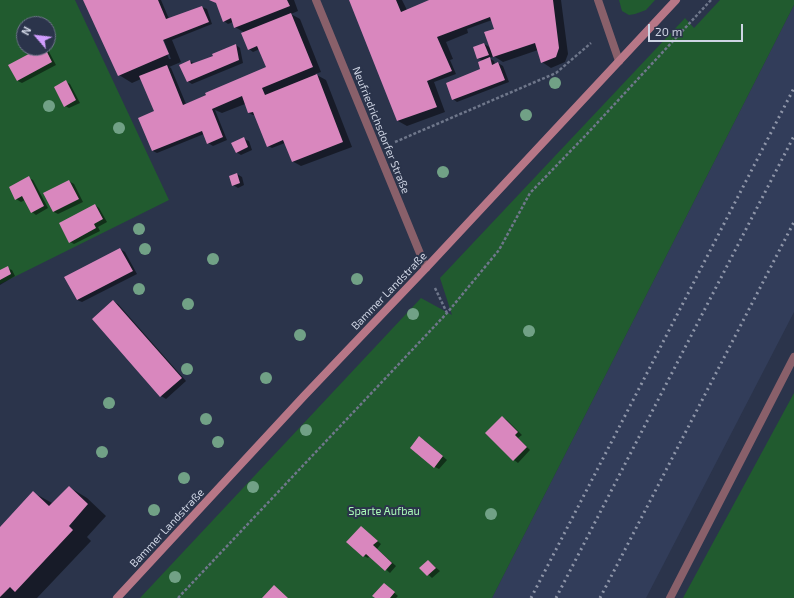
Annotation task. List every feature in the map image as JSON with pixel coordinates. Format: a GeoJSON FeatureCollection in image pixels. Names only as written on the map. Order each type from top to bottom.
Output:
{"type":"FeatureCollection","features":[{"type":"Feature","properties":{"kind":"main road","name":"Bammer Landstraße"},"geometry":{"type":"LineString","coordinates":[[117,598],[304,396],[426,268],[676,0]]}},
{"type":"Feature","properties":{"kind":"street","name":"Neufriedrichsdorfer Straße"},"geometry":{"type":"LineString","coordinates":[[316,0],[426,268]]}},
{"type":"Feature","properties":{"kind":"street"},"geometry":{"type":"LineString","coordinates":[[598,0],[619,61]]}},
{"type":"Feature","properties":{"kind":"street"},"geometry":{"type":"LineString","coordinates":[[670,598],[794,357]]}},
{"type":"Feature","properties":{"kind":"path"},"geometry":{"type":"LineString","coordinates":[[178,598],[447,313],[499,250],[530,194],[711,0]]}},
{"type":"Feature","properties":{"kind":"path"},"geometry":{"type":"LineString","coordinates":[[377,150],[556,74],[608,28]]}},
{"type":"Feature","properties":{"kind":"path"},"geometry":{"type":"LineString","coordinates":[[426,268],[447,313]]}},
{"type":"Feature","properties":{"kind":"shaded area"},"geometry":{"type":"Polygon","coordinates":[[[794,5],[794,312],[646,598],[492,598],[794,5]]]}},
{"type":"Feature","properties":{"kind":"green space"},"geometry":{"type":"Polygon","coordinates":[[[0,0],[75,0],[169,200],[0,284],[0,0]]]}},
{"type":"Feature","properties":{"kind":"green space"},"geometry":{"type":"Polygon","coordinates":[[[619,0],[655,0],[646,10],[629,15],[622,11],[619,0]]]}},
{"type":"Feature","properties":{"kind":"green space","name":"Sparte Aufbau"},"geometry":{"type":"Polygon","coordinates":[[[720,0],[794,0],[794,5],[492,598],[140,598],[421,298],[452,315],[440,278],[685,18],[694,28],[720,0]]]}},
{"type":"Feature","properties":{"kind":"green space"},"geometry":{"type":"Polygon","coordinates":[[[794,393],[794,598],[683,598],[794,393]]]}},
{"type":"Feature","properties":{"kind":"building"},"geometry":{"type":"Polygon","coordinates":[[[83,0],[158,0],[166,19],[202,6],[209,22],[163,40],[169,54],[118,76],[83,0]]]}},
{"type":"Feature","properties":{"kind":"building"},"geometry":{"type":"Polygon","coordinates":[[[209,0],[287,0],[290,6],[234,28],[231,18],[223,22],[216,3],[209,0]]]}},
{"type":"Feature","properties":{"kind":"building"},"geometry":{"type":"Polygon","coordinates":[[[349,0],[396,0],[401,12],[429,0],[553,0],[559,48],[556,57],[541,63],[535,43],[493,57],[484,32],[494,29],[490,17],[437,37],[452,71],[427,81],[437,107],[397,121],[349,0]]]}},
{"type":"Feature","properties":{"kind":"building"},"geometry":{"type":"Polygon","coordinates":[[[291,13],[313,67],[262,88],[265,95],[317,74],[343,142],[292,162],[283,140],[267,147],[253,112],[248,113],[242,96],[212,109],[223,137],[207,144],[202,131],[152,151],[138,118],[154,111],[139,76],[167,65],[183,105],[206,95],[205,93],[266,67],[257,46],[248,50],[241,33],[291,13]]]}},
{"type":"Feature","properties":{"kind":"building"},"geometry":{"type":"Polygon","coordinates":[[[484,43],[489,55],[477,59],[473,47],[484,43]]]}},
{"type":"Feature","properties":{"kind":"building"},"geometry":{"type":"Polygon","coordinates":[[[236,44],[239,60],[187,82],[179,65],[190,60],[191,64],[213,56],[212,54],[236,44]]]}},
{"type":"Feature","properties":{"kind":"building"},"geometry":{"type":"Polygon","coordinates":[[[25,56],[49,56],[52,62],[17,81],[8,65],[25,56]]]}},
{"type":"Feature","properties":{"kind":"building"},"geometry":{"type":"Polygon","coordinates":[[[490,57],[492,65],[498,62],[505,80],[452,100],[446,83],[480,69],[478,62],[490,57]]]}},
{"type":"Feature","properties":{"kind":"building"},"geometry":{"type":"Polygon","coordinates":[[[66,80],[76,100],[64,107],[54,87],[66,80]]]}},
{"type":"Feature","properties":{"kind":"building"},"geometry":{"type":"Polygon","coordinates":[[[244,137],[248,147],[236,153],[231,143],[244,137]]]}},
{"type":"Feature","properties":{"kind":"building"},"geometry":{"type":"Polygon","coordinates":[[[237,173],[240,183],[232,186],[229,176],[237,173]]]}},
{"type":"Feature","properties":{"kind":"building"},"geometry":{"type":"Polygon","coordinates":[[[29,176],[44,206],[31,213],[22,196],[15,200],[9,187],[29,176]]]}},
{"type":"Feature","properties":{"kind":"building"},"geometry":{"type":"Polygon","coordinates":[[[69,180],[79,199],[53,212],[43,193],[69,180]]]}},
{"type":"Feature","properties":{"kind":"building"},"geometry":{"type":"Polygon","coordinates":[[[95,204],[103,219],[94,224],[96,228],[69,243],[59,223],[95,204]]]}},
{"type":"Feature","properties":{"kind":"building"},"geometry":{"type":"Polygon","coordinates":[[[120,248],[133,271],[77,300],[64,277],[120,248]]]}},
{"type":"Feature","properties":{"kind":"building"},"geometry":{"type":"Polygon","coordinates":[[[8,266],[11,274],[0,280],[0,270],[8,266]]]}},
{"type":"Feature","properties":{"kind":"building"},"geometry":{"type":"Polygon","coordinates":[[[113,300],[182,378],[160,397],[92,319],[113,300]]]}},
{"type":"Feature","properties":{"kind":"building"},"geometry":{"type":"Polygon","coordinates":[[[502,416],[518,432],[515,435],[527,447],[513,461],[485,433],[502,416]]]}},
{"type":"Feature","properties":{"kind":"building"},"geometry":{"type":"Polygon","coordinates":[[[419,436],[443,456],[434,468],[410,448],[419,436]]]}},
{"type":"Feature","properties":{"kind":"building"},"geometry":{"type":"Polygon","coordinates":[[[69,486],[88,504],[69,526],[73,530],[15,592],[10,587],[0,597],[0,527],[33,491],[49,506],[69,486]]]}},
{"type":"Feature","properties":{"kind":"building"},"geometry":{"type":"Polygon","coordinates":[[[361,526],[378,541],[373,545],[392,563],[385,571],[366,554],[363,557],[346,542],[361,526]]]}},
{"type":"Feature","properties":{"kind":"building"},"geometry":{"type":"Polygon","coordinates":[[[428,560],[436,568],[427,576],[419,568],[428,560]]]}},
{"type":"Feature","properties":{"kind":"building"},"geometry":{"type":"Polygon","coordinates":[[[384,583],[395,592],[390,598],[375,598],[372,596],[384,583]]]}},
{"type":"Feature","properties":{"kind":"building"},"geometry":{"type":"Polygon","coordinates":[[[274,585],[288,598],[262,598],[274,585]]]}},
{"type":"Feature","properties":{"kind":"railway"},"geometry":{"type":"LineString","coordinates":[[531,598],[794,88]]}},
{"type":"Feature","properties":{"kind":"railway"},"geometry":{"type":"LineString","coordinates":[[556,598],[794,136]]}},
{"type":"Feature","properties":{"kind":"railway"},"geometry":{"type":"LineString","coordinates":[[600,598],[794,222]]}}]}
